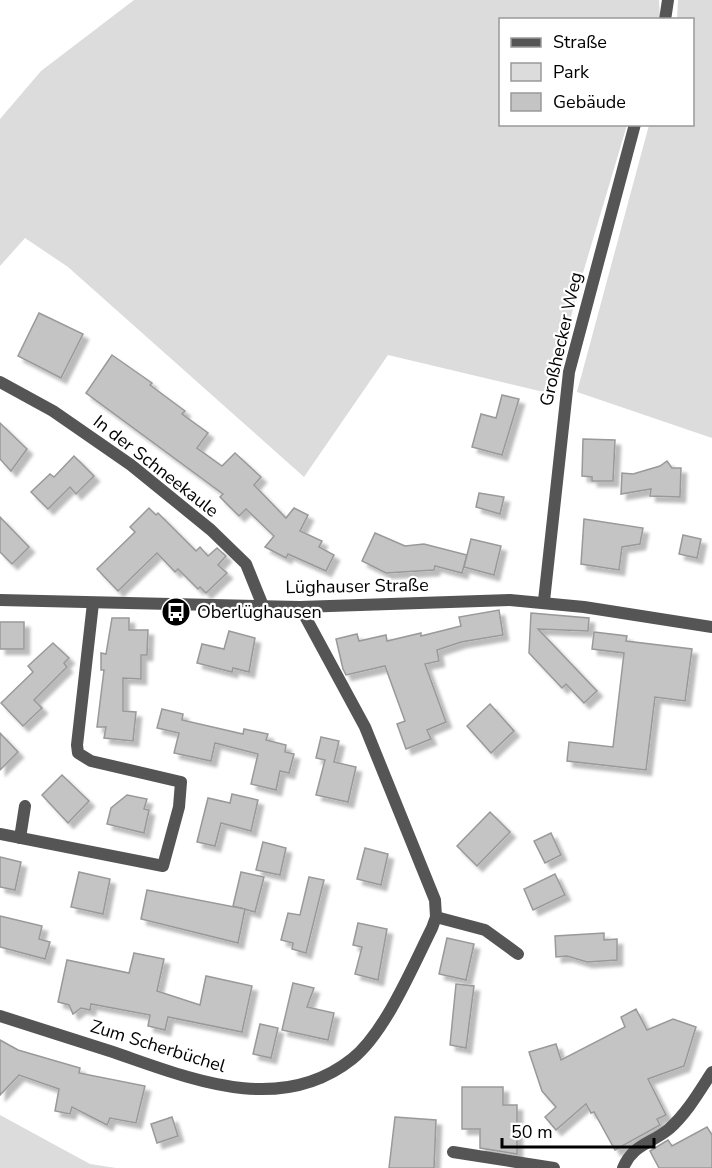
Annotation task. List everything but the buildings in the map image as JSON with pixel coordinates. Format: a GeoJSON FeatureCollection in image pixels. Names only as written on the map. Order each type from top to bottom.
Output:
{"type":"FeatureCollection","features":[{"type":"Feature","properties":{"kind":"street"},"geometry":{"type":"LineString","coordinates":[[665,18],[668,0]]}},
{"type":"Feature","properties":{"kind":"street","name":"Großhecker Weg"},"geometry":{"type":"LineString","coordinates":[[544,601],[569,372],[634,126]]}},
{"type":"Feature","properties":{"kind":"street","name":"In der Schneekaule"},"geometry":{"type":"LineString","coordinates":[[0,382],[52,411],[131,465],[206,526],[246,564],[263,606]]}},
{"type":"Feature","properties":{"kind":"street","name":"Lüghauser Straße"},"geometry":{"type":"LineString","coordinates":[[0,600],[300,607],[510,600],[544,601],[712,627]]}},
{"type":"Feature","properties":{"kind":"street"},"geometry":{"type":"LineString","coordinates":[[0,834],[163,866],[171,845],[179,807],[181,782],[91,761],[78,753],[93,603]]}},
{"type":"Feature","properties":{"kind":"street"},"geometry":{"type":"LineString","coordinates":[[300,607],[365,727],[435,900],[436,917],[485,930],[518,954]]}},
{"type":"Feature","properties":{"kind":"street"},"geometry":{"type":"LineString","coordinates":[[20,838],[25,806]]}},
{"type":"Feature","properties":{"kind":"street","name":"Zum Scherbüchel"},"geometry":{"type":"LineString","coordinates":[[0,1016],[182,1076],[252,1089],[285,1089],[318,1078],[352,1059],[375,1035],[436,917]]}},
{"type":"Feature","properties":{"kind":"street"},"geometry":{"type":"LineString","coordinates":[[623,1168],[628,1155],[667,1130],[683,1115],[712,1072]]}},
{"type":"Feature","properties":{"kind":"street"},"geometry":{"type":"LineString","coordinates":[[453,1152],[554,1168]]}},
{"type":"Feature","properties":{"kind":"green space"},"geometry":{"type":"Polygon","coordinates":[[[134,0],[659,0],[660,18],[499,18],[499,126],[627,126],[577,293],[552,394],[388,355],[304,477],[68,267],[25,238],[0,266],[0,119],[41,71],[134,0]]]}},
{"type":"Feature","properties":{"kind":"green space"},"geometry":{"type":"Polygon","coordinates":[[[678,0],[712,0],[712,438],[577,392],[649,126],[694,126],[694,18],[677,18],[678,0]]]}},
{"type":"Feature","properties":{"kind":"green space"},"geometry":{"type":"Polygon","coordinates":[[[0,1115],[90,1164],[116,1168],[0,1168],[0,1115]]]}},
{"type":"Feature","properties":{"kind":"place","name":"Oberlüghausen"},"geometry":{"type":"Point","coordinates":[176,612]}}]}
